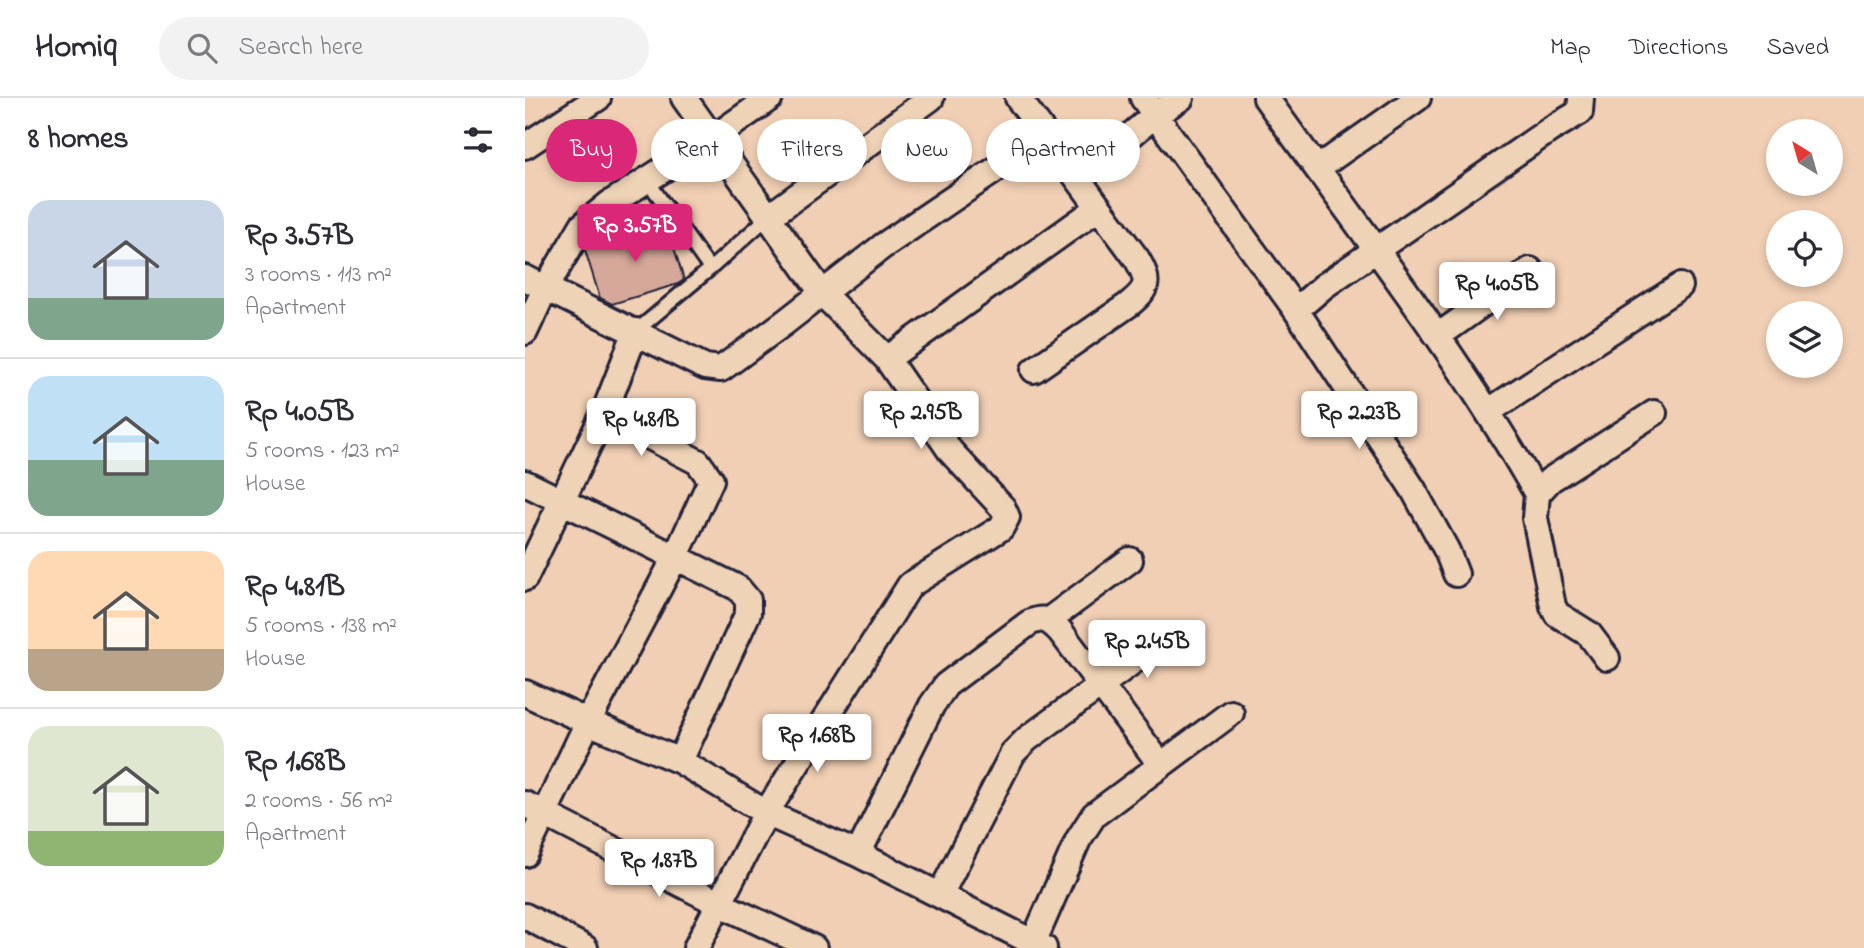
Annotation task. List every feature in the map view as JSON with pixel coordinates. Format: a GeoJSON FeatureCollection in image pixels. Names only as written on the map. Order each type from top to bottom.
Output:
{"type":"FeatureCollection","features":[{"type":"Feature","properties":{"kind":"street"},"geometry":{"type":"LineString","coordinates":[[525,146],[598,98]]}},
{"type":"Feature","properties":{"kind":"street"},"geometry":{"type":"LineString","coordinates":[[684,98],[699,119]]}},
{"type":"Feature","properties":{"kind":"street"},"geometry":{"type":"LineString","coordinates":[[740,119],[770,98]]}},
{"type":"Feature","properties":{"kind":"street"},"geometry":{"type":"LineString","coordinates":[[767,218],[931,98]]}},
{"type":"Feature","properties":{"kind":"street"},"geometry":{"type":"LineString","coordinates":[[1018,98],[1033,119]]}},
{"type":"Feature","properties":{"kind":"street"},"geometry":{"type":"LineString","coordinates":[[1181,98],[1149,107],[1296,310],[1413,489],[1447,551],[1456,574]]}},
{"type":"Feature","properties":{"kind":"street"},"geometry":{"type":"LineString","coordinates":[[1318,168],[1418,98]]}},
{"type":"Feature","properties":{"kind":"street"},"geometry":{"type":"LineString","coordinates":[[1296,310],[1376,250],[1551,129],[1580,112],[1581,98]]}},
{"type":"Feature","properties":{"kind":"street"},"geometry":{"type":"LineString","coordinates":[[1273,100],[1489,411],[1537,494],[1535,518],[1553,606],[1557,614],[1589,634],[1607,658]]}},
{"type":"Feature","properties":{"kind":"street"},"geometry":{"type":"LineString","coordinates":[[535,283],[705,367],[720,369],[823,294],[883,246],[986,176]]}},
{"type":"Feature","properties":{"kind":"street"},"geometry":{"type":"LineString","coordinates":[[525,332],[535,283],[582,226],[609,204],[651,177]]}},
{"type":"Feature","properties":{"kind":"street"},"geometry":{"type":"LineString","coordinates":[[697,948],[717,903],[766,813],[910,585],[1001,528],[1007,520],[1003,508],[951,452],[887,359],[823,294],[743,182]]}},
{"type":"Feature","properties":{"kind":"street"},"geometry":{"type":"LineString","coordinates":[[1034,370],[1128,305],[1147,285],[1146,274],[1137,259],[1079,182]]}},
{"type":"Feature","properties":{"kind":"street"},"geometry":{"type":"LineString","coordinates":[[887,359],[1098,208]]}},
{"type":"Feature","properties":{"kind":"street"},"geometry":{"type":"LineString","coordinates":[[1439,336],[1530,270]]}},
{"type":"Feature","properties":{"kind":"street"},"geometry":{"type":"LineString","coordinates":[[1489,411],[1679,286]]}},
{"type":"Feature","properties":{"kind":"street"},"geometry":{"type":"LineString","coordinates":[[525,578],[604,413],[636,331]]}},
{"type":"Feature","properties":{"kind":"street"},"geometry":{"type":"LineString","coordinates":[[525,854],[534,808],[588,722],[711,486],[708,474],[698,461],[604,413]]}},
{"type":"Feature","properties":{"kind":"street"},"geometry":{"type":"LineString","coordinates":[[1537,494],[1550,480],[1654,413]]}},
{"type":"Feature","properties":{"kind":"street"},"geometry":{"type":"LineString","coordinates":[[525,482],[738,588],[748,600],[748,613],[680,761]]}},
{"type":"Feature","properties":{"kind":"street"},"geometry":{"type":"LineString","coordinates":[[1049,620],[1130,560]]}},
{"type":"Feature","properties":{"kind":"street"},"geometry":{"type":"LineString","coordinates":[[858,854],[932,705],[946,685],[1029,623],[1040,618],[1049,620],[1061,631],[1161,765]]}},
{"type":"Feature","properties":{"kind":"street"},"geometry":{"type":"LineString","coordinates":[[940,895],[1013,753],[1027,739],[1165,638]]}},
{"type":"Feature","properties":{"kind":"street"},"geometry":{"type":"LineString","coordinates":[[525,692],[680,761],[766,813],[858,854],[1039,946],[1078,840],[1090,821],[1103,806],[1231,713]]}},
{"type":"Feature","properties":{"kind":"street"},"geometry":{"type":"LineString","coordinates":[[534,808],[717,903],[814,948]]}},
{"type":"Feature","properties":{"kind":"street"},"geometry":{"type":"LineString","coordinates":[[525,916],[578,946]]}},
{"type":"Feature","properties":{"kind":"lane"},"geometry":{"type":"LineString","coordinates":[[647,180],[709,269]]}},
{"type":"Feature","properties":{"kind":"lane"},"geometry":{"type":"LineString","coordinates":[[636,331],[767,218]]}},
{"type":"Feature","properties":{"kind":"building"},"geometry":{"type":"Polygon","coordinates":[[[666,222],[684,280],[612,304],[600,298],[585,250],[588,246],[666,222]]]}}]}
